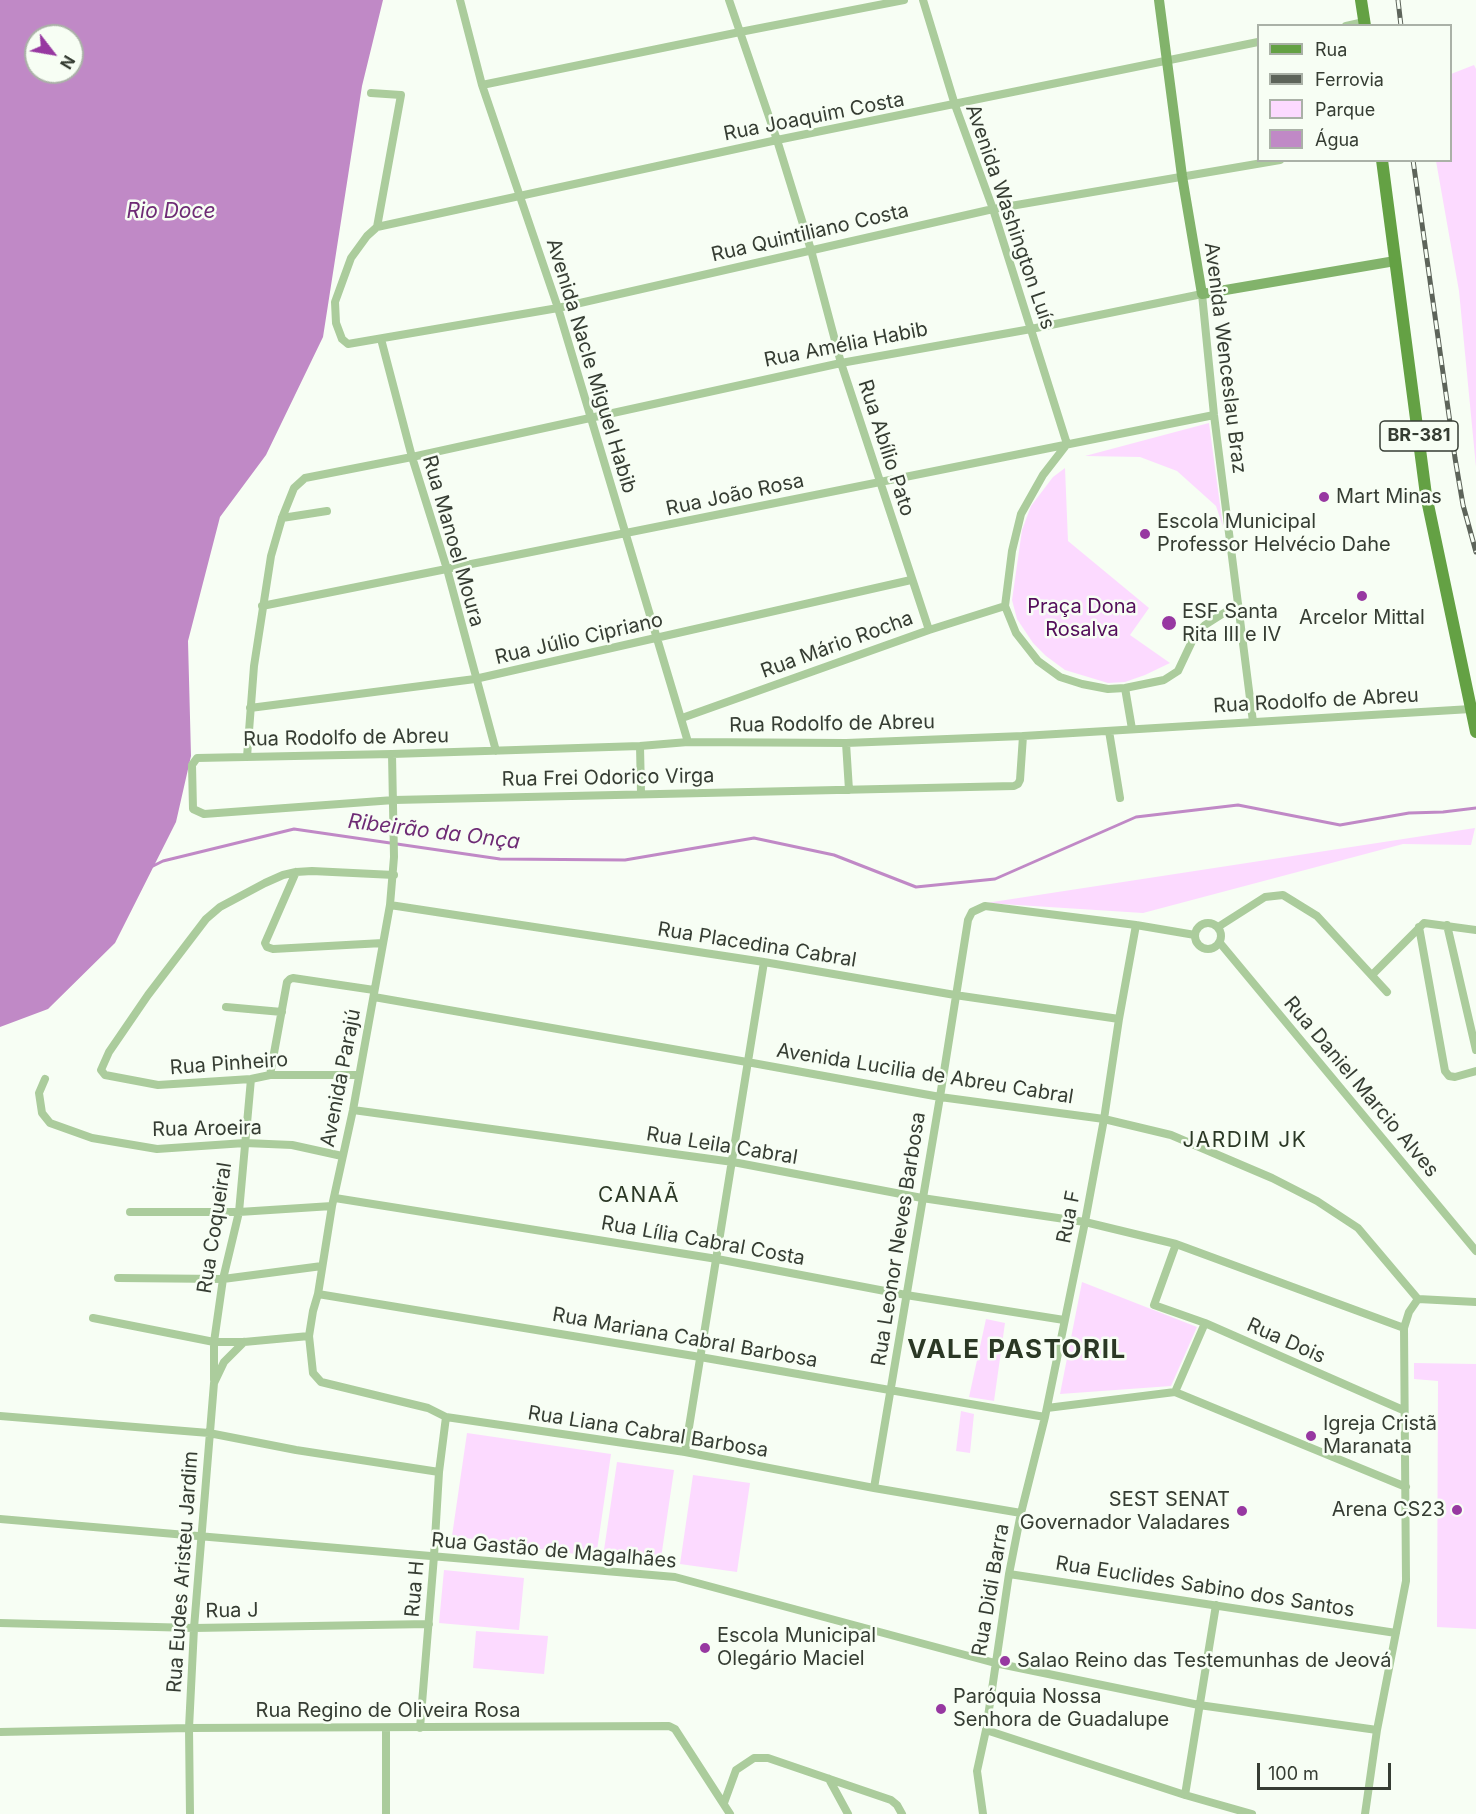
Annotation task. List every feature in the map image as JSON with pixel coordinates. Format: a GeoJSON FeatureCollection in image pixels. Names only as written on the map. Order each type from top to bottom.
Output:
{"type":"FeatureCollection","features":[{"type":"Feature","properties":{"kind":"main road"},"geometry":{"type":"LineString","coordinates":[[1361,0],[1364,24]]}},
{"type":"Feature","properties":{"kind":"main road","name":"BR-381"},"geometry":{"type":"LineString","coordinates":[[1383,162],[1426,495],[1476,732]]}},
{"type":"Feature","properties":{"kind":"street","name":"Avenida Nacle Miguel Habib"},"geometry":{"type":"LineString","coordinates":[[460,0],[482,85],[558,308],[688,742]]}},
{"type":"Feature","properties":{"kind":"street","name":"Rua Abílio Pato"},"geometry":{"type":"LineString","coordinates":[[729,0],[777,140],[811,250],[841,363],[929,630]]}},
{"type":"Feature","properties":{"kind":"street"},"geometry":{"type":"LineString","coordinates":[[482,85],[904,0]]}},
{"type":"Feature","properties":{"kind":"street","name":"Avenida Washington Luís"},"geometry":{"type":"LineString","coordinates":[[923,0],[955,105],[993,209],[1066,444]]}},
{"type":"Feature","properties":{"kind":"street","name":"Avenida Wenceslau Braz"},"geometry":{"type":"LineString","coordinates":[[1159,0],[1182,176],[1202,294],[1214,415],[1253,722]]}},
{"type":"Feature","properties":{"kind":"street","name":"Rua Joaquim Costa"},"geometry":{"type":"LineString","coordinates":[[377,226],[777,140],[1257,42]]}},
{"type":"Feature","properties":{"kind":"street"},"geometry":{"type":"LineString","coordinates":[[371,93],[401,95],[377,226]]}},
{"type":"Feature","properties":{"kind":"street","name":"Rua Quintiliano Costa"},"geometry":{"type":"LineString","coordinates":[[377,226],[351,258],[335,302],[336,323],[342,339],[348,344],[558,308],[993,209],[1268,162]]}},
{"type":"Feature","properties":{"kind":"street","name":"Rua Amélia Habib"},"geometry":{"type":"LineString","coordinates":[[282,518],[294,488],[305,478],[412,457],[841,363],[1031,329],[1202,294],[1395,261]]}},
{"type":"Feature","properties":{"kind":"street","name":"Rua Manoel Moura"},"geometry":{"type":"LineString","coordinates":[[381,339],[412,457],[447,569],[475,680],[496,751]]}},
{"type":"Feature","properties":{"kind":"street","name":"Rua João Rosa"},"geometry":{"type":"LineString","coordinates":[[262,606],[1214,415]]}},
{"type":"Feature","properties":{"kind":"street"},"geometry":{"type":"LineString","coordinates":[[1066,444],[1043,475],[1021,514],[1012,552],[1005,606],[1016,633],[1038,661],[1060,677],[1108,689],[1164,680],[1178,671],[1195,635],[1205,625],[1238,604]]}},
{"type":"Feature","properties":{"kind":"street"},"geometry":{"type":"LineString","coordinates":[[247,757],[250,708],[262,606],[271,556],[282,518],[327,511]]}},
{"type":"Feature","properties":{"kind":"street","name":"Rua Júlio Cipriano"},"geometry":{"type":"LineString","coordinates":[[250,708],[475,680],[912,580]]}},
{"type":"Feature","properties":{"kind":"street","name":"Rua Mário Rocha"},"geometry":{"type":"LineString","coordinates":[[682,718],[929,630],[1005,606]]}},
{"type":"Feature","properties":{"kind":"street"},"geometry":{"type":"LineString","coordinates":[[1125,688],[1132,729]]}},
{"type":"Feature","properties":{"kind":"street","name":"Rua Rodolfo de Abreu"},"geometry":{"type":"LineString","coordinates":[[198,812],[194,809],[192,765],[197,758],[496,751],[688,742],[846,743],[1023,736],[1471,709]]}},
{"type":"Feature","properties":{"kind":"street"},"geometry":{"type":"LineString","coordinates":[[1109,731],[1120,798]]}},
{"type":"Feature","properties":{"kind":"street","name":"Rua Frei Odorico Virga"},"geometry":{"type":"LineString","coordinates":[[198,812],[204,814],[394,800],[1014,786],[1020,780],[1023,736]]}},
{"type":"Feature","properties":{"kind":"street"},"geometry":{"type":"LineString","coordinates":[[846,743],[849,790]]}},
{"type":"Feature","properties":{"kind":"street"},"geometry":{"type":"LineString","coordinates":[[640,746],[641,794]]}},
{"type":"Feature","properties":{"kind":"street","name":"Avenida Parajú"},"geometry":{"type":"LineString","coordinates":[[309,1336],[390,905],[394,875],[392,754]]}},
{"type":"Feature","properties":{"kind":"street"},"geometry":{"type":"LineString","coordinates":[[383,942],[273,949],[267,947],[265,943],[296,872],[394,875]]}},
{"type":"Feature","properties":{"kind":"street","name":"Rua Pinheiro"},"geometry":{"type":"LineString","coordinates":[[296,872],[265,883],[220,907],[206,919],[154,986],[108,1052],[101,1067],[103,1074],[158,1085],[251,1079],[270,1075],[359,1075]]}},
{"type":"Feature","properties":{"kind":"street"},"geometry":{"type":"LineString","coordinates":[[1218,927],[1265,897],[1283,895],[1317,916],[1387,992]]}},
{"type":"Feature","properties":{"kind":"street","name":"Rua Placedina Cabral"},"geometry":{"type":"LineString","coordinates":[[390,905],[1119,1019]]}},
{"type":"Feature","properties":{"kind":"street","name":"Rua Leonor Neves Barbosa"},"geometry":{"type":"LineString","coordinates":[[874,1488],[968,920],[972,912],[985,906],[1136,924]]}},
{"type":"Feature","properties":{"kind":"street"},"geometry":{"type":"LineString","coordinates":[[1206,923],[1215,924],[1218,927],[1221,935],[1220,943],[1214,948],[1205,949],[1198,944],[1195,935],[1198,927],[1206,923]]}},
{"type":"Feature","properties":{"kind":"street"},"geometry":{"type":"LineString","coordinates":[[1372,975],[1424,923],[1476,930]]}},
{"type":"Feature","properties":{"kind":"street"},"geometry":{"type":"LineString","coordinates":[[1136,924],[1195,935]]}},
{"type":"Feature","properties":{"kind":"street","name":"Rua F"},"geometry":{"type":"LineString","coordinates":[[1021,1513],[1046,1412],[1085,1222],[1136,924]]}},
{"type":"Feature","properties":{"kind":"street"},"geometry":{"type":"LineString","coordinates":[[1448,926],[1476,1050]]}},
{"type":"Feature","properties":{"kind":"street"},"geometry":{"type":"LineString","coordinates":[[1419,927],[1445,1071],[1449,1076],[1455,1077],[1476,1071]]}},
{"type":"Feature","properties":{"kind":"street","name":"Rua Daniel Marcio Alves"},"geometry":{"type":"LineString","coordinates":[[1220,943],[1476,1251]]}},
{"type":"Feature","properties":{"kind":"street"},"geometry":{"type":"LineString","coordinates":[[685,1452],[764,962]]}},
{"type":"Feature","properties":{"kind":"street","name":"Avenida Lucilia de Abreu Cabral"},"geometry":{"type":"LineString","coordinates":[[282,1012],[287,982],[293,978],[940,1097],[1104,1119],[1171,1135],[1272,1178],[1317,1201],[1358,1228],[1418,1299]]}},
{"type":"Feature","properties":{"kind":"street"},"geometry":{"type":"LineString","coordinates":[[226,1007],[282,1012],[270,1075]]}},
{"type":"Feature","properties":{"kind":"street","name":"Rua Aroeira"},"geometry":{"type":"LineString","coordinates":[[45,1079],[39,1093],[42,1113],[50,1123],[92,1138],[157,1149],[245,1143],[292,1145],[342,1156]]}},
{"type":"Feature","properties":{"kind":"street","name":"Rua Coqueiral"},"geometry":{"type":"LineString","coordinates":[[214,1383],[214,1342],[224,1279],[239,1212],[251,1079]]}},
{"type":"Feature","properties":{"kind":"street","name":"Rua Leila Cabral"},"geometry":{"type":"LineString","coordinates":[[353,1110],[732,1162],[922,1198],[1085,1222],[1176,1244],[1404,1328]]}},
{"type":"Feature","properties":{"kind":"street","name":"Rua Lília Cabral Costa"},"geometry":{"type":"LineString","coordinates":[[335,1198],[717,1259],[906,1295],[1064,1320]]}},
{"type":"Feature","properties":{"kind":"street"},"geometry":{"type":"LineString","coordinates":[[130,1212],[239,1212],[332,1206]]}},
{"type":"Feature","properties":{"kind":"street","name":"Rua Dois"},"geometry":{"type":"LineString","coordinates":[[1176,1244],[1154,1305],[1205,1323],[1403,1410]]}},
{"type":"Feature","properties":{"kind":"street"},"geometry":{"type":"LineString","coordinates":[[118,1278],[224,1279],[322,1266]]}},
{"type":"Feature","properties":{"kind":"street","name":"Rua Mariana Cabral Barbosa"},"geometry":{"type":"LineString","coordinates":[[318,1294],[891,1390],[1046,1412],[1175,1392]]}},
{"type":"Feature","properties":{"kind":"street"},"geometry":{"type":"LineString","coordinates":[[1365,1814],[1377,1730],[1406,1581],[1404,1328],[1408,1312],[1418,1299],[1476,1302]]}},
{"type":"Feature","properties":{"kind":"street"},"geometry":{"type":"LineString","coordinates":[[93,1318],[214,1342],[244,1342],[309,1336]]}},
{"type":"Feature","properties":{"kind":"street"},"geometry":{"type":"LineString","coordinates":[[1205,1323],[1175,1392],[1406,1487]]}},
{"type":"Feature","properties":{"kind":"street","name":"Rua Liana Cabral Barbosa"},"geometry":{"type":"LineString","coordinates":[[309,1336],[313,1373],[321,1382],[428,1408],[446,1417],[685,1452],[1021,1513]]}},
{"type":"Feature","properties":{"kind":"street","name":"Rua Eudes Aristeu Jardim"},"geometry":{"type":"LineString","coordinates":[[190,1814],[189,1728],[194,1628],[214,1383],[224,1362],[244,1342]]}},
{"type":"Feature","properties":{"kind":"street"},"geometry":{"type":"LineString","coordinates":[[0,1416],[209,1433],[296,1450],[439,1472]]}},
{"type":"Feature","properties":{"kind":"street","name":"Rua H"},"geometry":{"type":"LineString","coordinates":[[420,1728],[439,1472],[446,1417]]}},
{"type":"Feature","properties":{"kind":"street","name":"Rua Didi Barra"},"geometry":{"type":"LineString","coordinates":[[983,1814],[977,1771],[986,1730],[1009,1574],[1021,1513]]}},
{"type":"Feature","properties":{"kind":"street","name":"Rua Gastão de Magalhães"},"geometry":{"type":"LineString","coordinates":[[0,1519],[675,1577],[995,1664],[1199,1705],[1377,1730]]}},
{"type":"Feature","properties":{"kind":"street","name":"Rua Euclides Sabino dos Santos"},"geometry":{"type":"LineString","coordinates":[[1009,1574],[1396,1633]]}},
{"type":"Feature","properties":{"kind":"street"},"geometry":{"type":"LineString","coordinates":[[1185,1795],[1216,1605]]}},
{"type":"Feature","properties":{"kind":"street","name":"Rua J"},"geometry":{"type":"LineString","coordinates":[[0,1623],[194,1628],[429,1624]]}},
{"type":"Feature","properties":{"kind":"street","name":"Rua Regino de Oliveira Rosa"},"geometry":{"type":"LineString","coordinates":[[0,1732],[189,1728],[669,1726],[675,1730],[730,1814]]}},
{"type":"Feature","properties":{"kind":"street"},"geometry":{"type":"LineString","coordinates":[[386,1728],[386,1814]]}},
{"type":"Feature","properties":{"kind":"street"},"geometry":{"type":"LineString","coordinates":[[986,1730],[1185,1795],[1252,1814]]}},
{"type":"Feature","properties":{"kind":"street"},"geometry":{"type":"LineString","coordinates":[[724,1803],[736,1770],[754,1758],[768,1758],[891,1800],[902,1814]]}},
{"type":"Feature","properties":{"kind":"street"},"geometry":{"type":"LineString","coordinates":[[829,1779],[848,1814]]}},
{"type":"Feature","properties":{"kind":"green space"},"geometry":{"type":"Polygon","coordinates":[[[1474,65],[1476,69],[1476,467],[1459,291],[1436,162],[1452,162],[1452,74],[1474,65]]]}},
{"type":"Feature","properties":{"kind":"green space"},"geometry":{"type":"Polygon","coordinates":[[[1209,423],[1223,527],[1216,506],[1177,471],[1140,457],[1085,456],[1209,423]]]}},
{"type":"Feature","properties":{"kind":"green space","name":"Praça Dona Rosalva"},"geometry":{"type":"Polygon","coordinates":[[[1065,468],[1068,541],[1149,608],[1130,635],[1170,663],[1125,682],[1108,683],[1065,670],[1033,643],[1017,619],[1012,600],[1022,530],[1031,506],[1053,477],[1065,468]]]}},
{"type":"Feature","properties":{"kind":"green space"},"geometry":{"type":"Polygon","coordinates":[[[1475,828],[1471,845],[1403,844],[1143,913],[986,903],[1475,828]]]}},
{"type":"Feature","properties":{"kind":"green space"},"geometry":{"type":"Polygon","coordinates":[[[1082,1282],[1197,1327],[1171,1386],[1060,1394],[1082,1282]]]}},
{"type":"Feature","properties":{"kind":"green space"},"geometry":{"type":"Polygon","coordinates":[[[986,1319],[1005,1323],[994,1401],[969,1397],[986,1319]]]}},
{"type":"Feature","properties":{"kind":"green space","name":"Arena CS23"},"geometry":{"type":"Polygon","coordinates":[[[1414,1363],[1476,1364],[1476,1629],[1437,1627],[1438,1381],[1414,1379],[1414,1363]]]}},
{"type":"Feature","properties":{"kind":"green space"},"geometry":{"type":"Polygon","coordinates":[[[961,1411],[974,1414],[970,1453],[956,1451],[961,1411]]]}},
{"type":"Feature","properties":{"kind":"green space"},"geometry":{"type":"Polygon","coordinates":[[[467,1433],[611,1454],[596,1557],[452,1536],[467,1433]]]}},
{"type":"Feature","properties":{"kind":"green space"},"geometry":{"type":"Polygon","coordinates":[[[617,1462],[674,1470],[661,1558],[604,1550],[617,1462]]]}},
{"type":"Feature","properties":{"kind":"green space"},"geometry":{"type":"Polygon","coordinates":[[[693,1475],[750,1483],[737,1572],[680,1564],[693,1475]]]}},
{"type":"Feature","properties":{"kind":"green space"},"geometry":{"type":"Polygon","coordinates":[[[444,1570],[524,1578],[519,1630],[439,1623],[444,1570]]]}},
{"type":"Feature","properties":{"kind":"green space"},"geometry":{"type":"Polygon","coordinates":[[[476,1631],[548,1636],[544,1674],[473,1668],[476,1631]]]}},
{"type":"Feature","properties":{"kind":"water","name":"Rio Doce"},"geometry":{"type":"Polygon","coordinates":[[[0,0],[383,0],[362,86],[323,337],[266,455],[220,517],[188,641],[191,756],[176,822],[115,943],[48,1009],[0,1027],[0,0]]]}},
{"type":"Feature","properties":{"kind":"waterway","name":"Ribeirão da Onça"},"geometry":{"type":"LineString","coordinates":[[153,866],[163,861],[294,829],[500,859],[625,860],[754,838],[834,855],[916,887],[995,879],[1136,817],[1238,805],[1340,825],[1409,813],[1476,808]]}},
{"type":"Feature","properties":{"kind":"railway"},"geometry":{"type":"LineString","coordinates":[[1398,0],[1401,24]]}},
{"type":"Feature","properties":{"kind":"railway"},"geometry":{"type":"LineString","coordinates":[[1413,162],[1455,458],[1463,505],[1476,552]]}},
{"type":"Feature","properties":{"kind":"place","name":"Mart Minas"},"geometry":{"type":"Point","coordinates":[1324,497]}},
{"type":"Feature","properties":{"kind":"place","name":"Escola Municipal Professor Helvécio Dahe"},"geometry":{"type":"Point","coordinates":[1145,534]}},
{"type":"Feature","properties":{"kind":"place","name":"Arcelor Mittal"},"geometry":{"type":"Point","coordinates":[1362,596]}},
{"type":"Feature","properties":{"kind":"place","name":"ESF Santa Rita III e IV"},"geometry":{"type":"Point","coordinates":[1169,623]}},
{"type":"Feature","properties":{"kind":"place","name":"Igreja Cristã Maranata"},"geometry":{"type":"Point","coordinates":[1311,1436]}},
{"type":"Feature","properties":{"kind":"place","name":"Arena CS23"},"geometry":{"type":"Point","coordinates":[1457,1510]}},
{"type":"Feature","properties":{"kind":"place","name":"SEST SENAT Governador Valadares"},"geometry":{"type":"Point","coordinates":[1242,1511]}},
{"type":"Feature","properties":{"kind":"place","name":"Escola Municipal Olegário Maciel"},"geometry":{"type":"Point","coordinates":[705,1648]}},
{"type":"Feature","properties":{"kind":"place","name":"Salao Reino das Testemunhas de Jeová"},"geometry":{"type":"Point","coordinates":[1005,1661]}},
{"type":"Feature","properties":{"kind":"place","name":"Paróquia Nossa Senhora de Guadalupe"},"geometry":{"type":"Point","coordinates":[941,1709]}},
{"type":"Feature","properties":{"kind":"district","name":"JARDIM JK"},"geometry":{"type":"Point","coordinates":[1245,1141]}},
{"type":"Feature","properties":{"kind":"district","name":"CANAÃ"},"geometry":{"type":"Point","coordinates":[639,1196]}},
{"type":"Feature","properties":{"kind":"district","name":"VALE PASTORIL"},"geometry":{"type":"Point","coordinates":[1017,1350]}}]}
